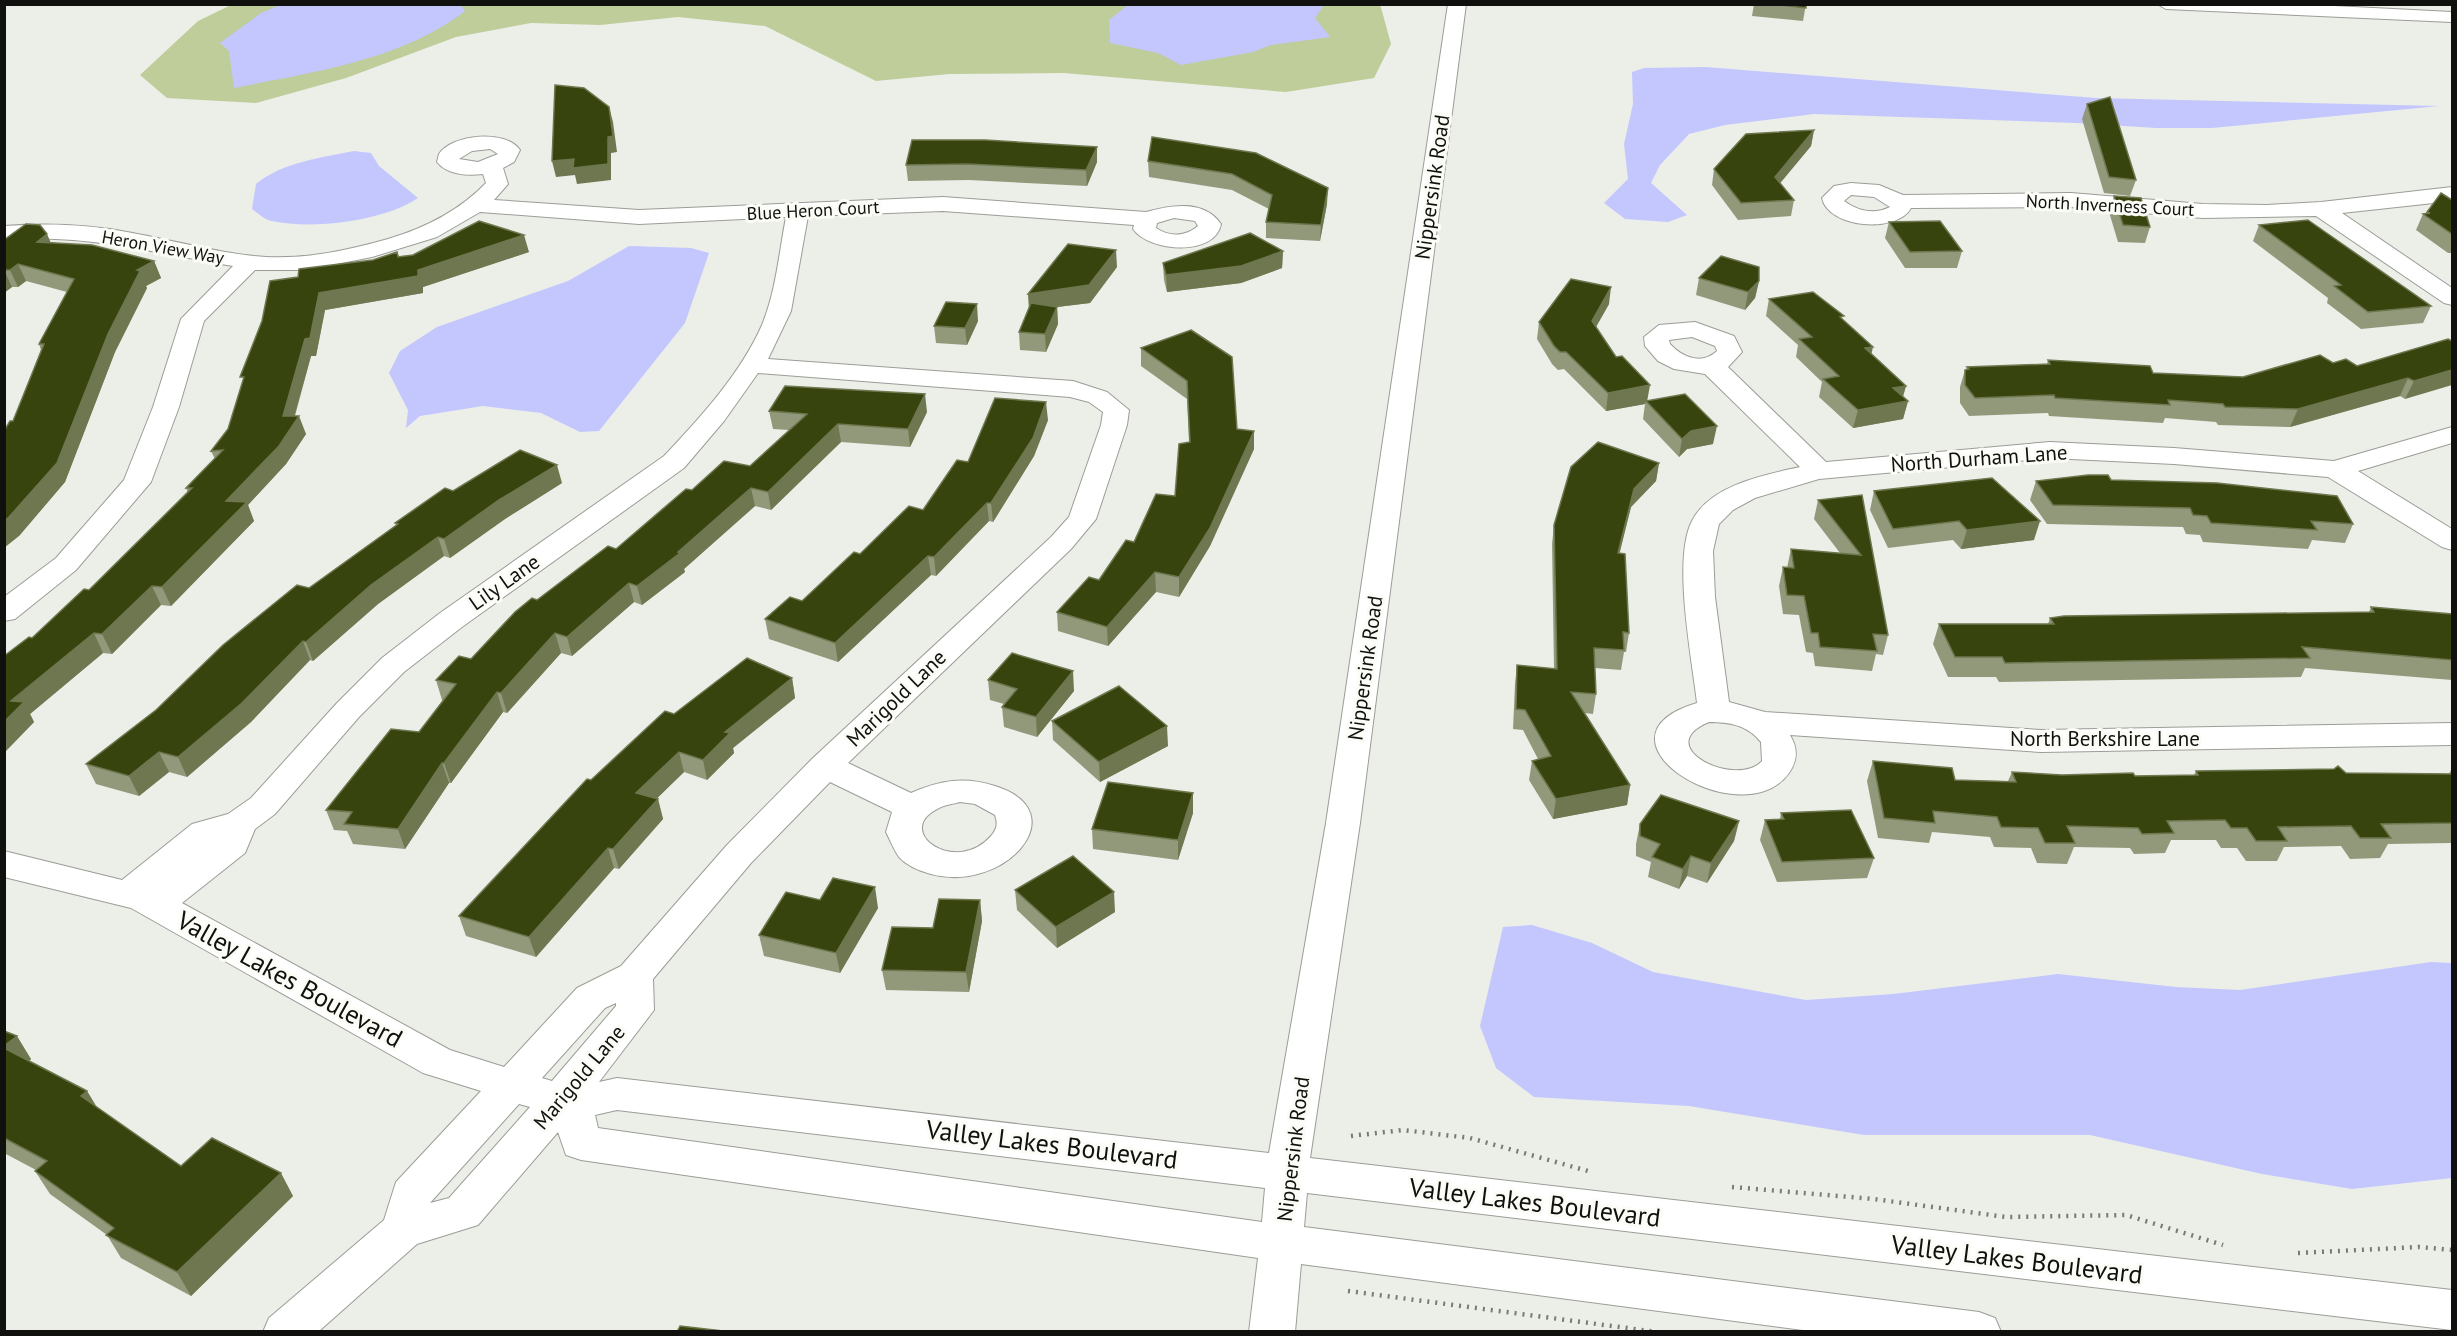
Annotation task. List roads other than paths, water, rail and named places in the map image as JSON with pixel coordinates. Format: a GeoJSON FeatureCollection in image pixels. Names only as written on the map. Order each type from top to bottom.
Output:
{"type":"FeatureCollection","features":[{"type":"Feature","properties":{"kind":"street","name":"Nippersink Road"},"geometry":{"type":"LineString","coordinates":[[1272,1332],[1287,1172],[1343,823],[1457,4]]}},
{"type":"Feature","properties":{"kind":"street"},"geometry":{"type":"LineString","coordinates":[[2166,4],[2452,17]]}},
{"type":"Feature","properties":{"kind":"street"},"geometry":{"type":"LineString","coordinates":[[479,204],[497,184],[491,165]]}},
{"type":"Feature","properties":{"kind":"street","name":"North Inverness Court"},"geometry":{"type":"LineString","coordinates":[[1898,202],[2071,200],[2203,211],[2321,209],[2452,194]]}},
{"type":"Feature","properties":{"kind":"street","name":"Blue Heron Court"},"geometry":{"type":"LineString","coordinates":[[479,204],[639,217],[943,204],[1147,219]]}},
{"type":"Feature","properties":{"kind":"street","name":"Heron View Way"},"geometry":{"type":"LineString","coordinates":[[4,233],[32,230],[134,238],[250,262],[299,263],[339,259],[417,236],[453,221],[479,204]]}},
{"type":"Feature","properties":{"kind":"street"},"geometry":{"type":"LineString","coordinates":[[2321,209],[2452,298]]}},
{"type":"Feature","properties":{"kind":"street","name":"Lily Lane"},"geometry":{"type":"LineString","coordinates":[[142,900],[233,844],[240,823],[263,806],[348,710],[393,665],[451,620],[674,462],[695,441],[750,365],[773,327],[780,306],[798,212]]}},
{"type":"Feature","properties":{"kind":"street"},"geometry":{"type":"LineString","coordinates":[[4,612],[66,564],[137,482],[166,407],[193,319],[250,262]]}},
{"type":"Feature","properties":{"kind":"street","name":"Marigold Lane"},"geometry":{"type":"LineString","coordinates":[[403,1230],[463,1212],[506,1165],[571,1115],[635,1010],[634,975],[739,854],[825,766],[1061,543],[1082,519],[1114,425],[1116,410],[1098,397],[1073,389],[750,365]]}},
{"type":"Feature","properties":{"kind":"street"},"geometry":{"type":"LineString","coordinates":[[1712,365],[1819,471]]}},
{"type":"Feature","properties":{"kind":"street","name":"North Durham Lane"},"geometry":{"type":"LineString","coordinates":[[1714,711],[1700,597],[1698,551],[1705,522],[1723,504],[1745,492],[1776,481],[1819,471],[2050,450],[2174,456],[2335,469],[2452,435]]}},
{"type":"Feature","properties":{"kind":"street"},"geometry":{"type":"LineString","coordinates":[[2335,469],[2452,541]]}},
{"type":"Feature","properties":{"kind":"street"},"geometry":{"type":"LineString","coordinates":[[1714,711],[1742,715],[1758,722],[1770,731],[1779,743],[1782,754],[1779,765],[1769,774],[1756,780],[1740,783],[1721,782],[1688,768],[1677,758],[1670,746],[1670,733],[1677,723],[1689,715],[1714,711]]}},
{"type":"Feature","properties":{"kind":"street","name":"North Berkshire Lane"},"geometry":{"type":"LineString","coordinates":[[1758,722],[2041,741],[2452,734]]}},
{"type":"Feature","properties":{"kind":"street"},"geometry":{"type":"LineString","coordinates":[[825,766],[914,809]]}},
{"type":"Feature","properties":{"kind":"street","name":"Valley Lakes Boulevard"},"geometry":{"type":"LineString","coordinates":[[4,864],[142,900],[437,1062],[510,1086],[571,1115],[1281,1243],[1979,1332]]}},
{"type":"Feature","properties":{"kind":"street"},"geometry":{"type":"LineString","coordinates":[[285,1332],[403,1230],[411,1195],[591,998],[634,975]]}},
{"type":"Feature","properties":{"kind":"street","name":"Valley Lakes Boulevard"},"geometry":{"type":"LineString","coordinates":[[571,1115],[617,1094],[2452,1310]]}},
{"type":"Feature","properties":{"kind":"water"},"geometry":{"type":"Polygon","coordinates":[[[460,4],[465,11],[440,28],[384,53],[324,70],[234,88],[229,51],[220,43],[261,13],[280,5],[460,4]]]}},
{"type":"Feature","properties":{"kind":"water"},"geometry":{"type":"Polygon","coordinates":[[[1128,5],[1324,5],[1315,18],[1330,37],[1271,45],[1253,52],[1181,65],[1158,53],[1110,43],[1109,20],[1128,5]]]}},
{"type":"Feature","properties":{"kind":"water"},"geometry":{"type":"Polygon","coordinates":[[[1706,67],[2096,98],[2439,106],[2212,128],[2156,128],[1814,114],[1725,125],[1689,134],[1660,165],[1651,183],[1687,215],[1668,222],[1625,219],[1604,203],[1628,179],[1624,144],[1633,104],[1632,72],[1644,68],[1706,67]]]}},
{"type":"Feature","properties":{"kind":"water"},"geometry":{"type":"Polygon","coordinates":[[[354,151],[371,153],[379,166],[418,198],[387,213],[348,222],[327,224],[288,224],[272,221],[252,209],[256,184],[267,177],[302,162],[354,151]]]}},
{"type":"Feature","properties":{"kind":"water"},"geometry":{"type":"Polygon","coordinates":[[[629,246],[691,248],[709,253],[685,323],[599,431],[580,432],[541,413],[483,406],[420,416],[406,428],[408,410],[389,373],[400,351],[437,327],[568,281],[629,246]]]}},
{"type":"Feature","properties":{"kind":"water"},"geometry":{"type":"Polygon","coordinates":[[[1532,925],[1592,943],[1653,972],[1806,1000],[1893,994],[2058,974],[2176,987],[2240,990],[2431,962],[2452,963],[2452,1178],[2352,1189],[2262,1174],[2090,1135],[1864,1135],[1689,1106],[1534,1097],[1496,1068],[1480,1026],[1503,927],[1532,925]]]}}]}
